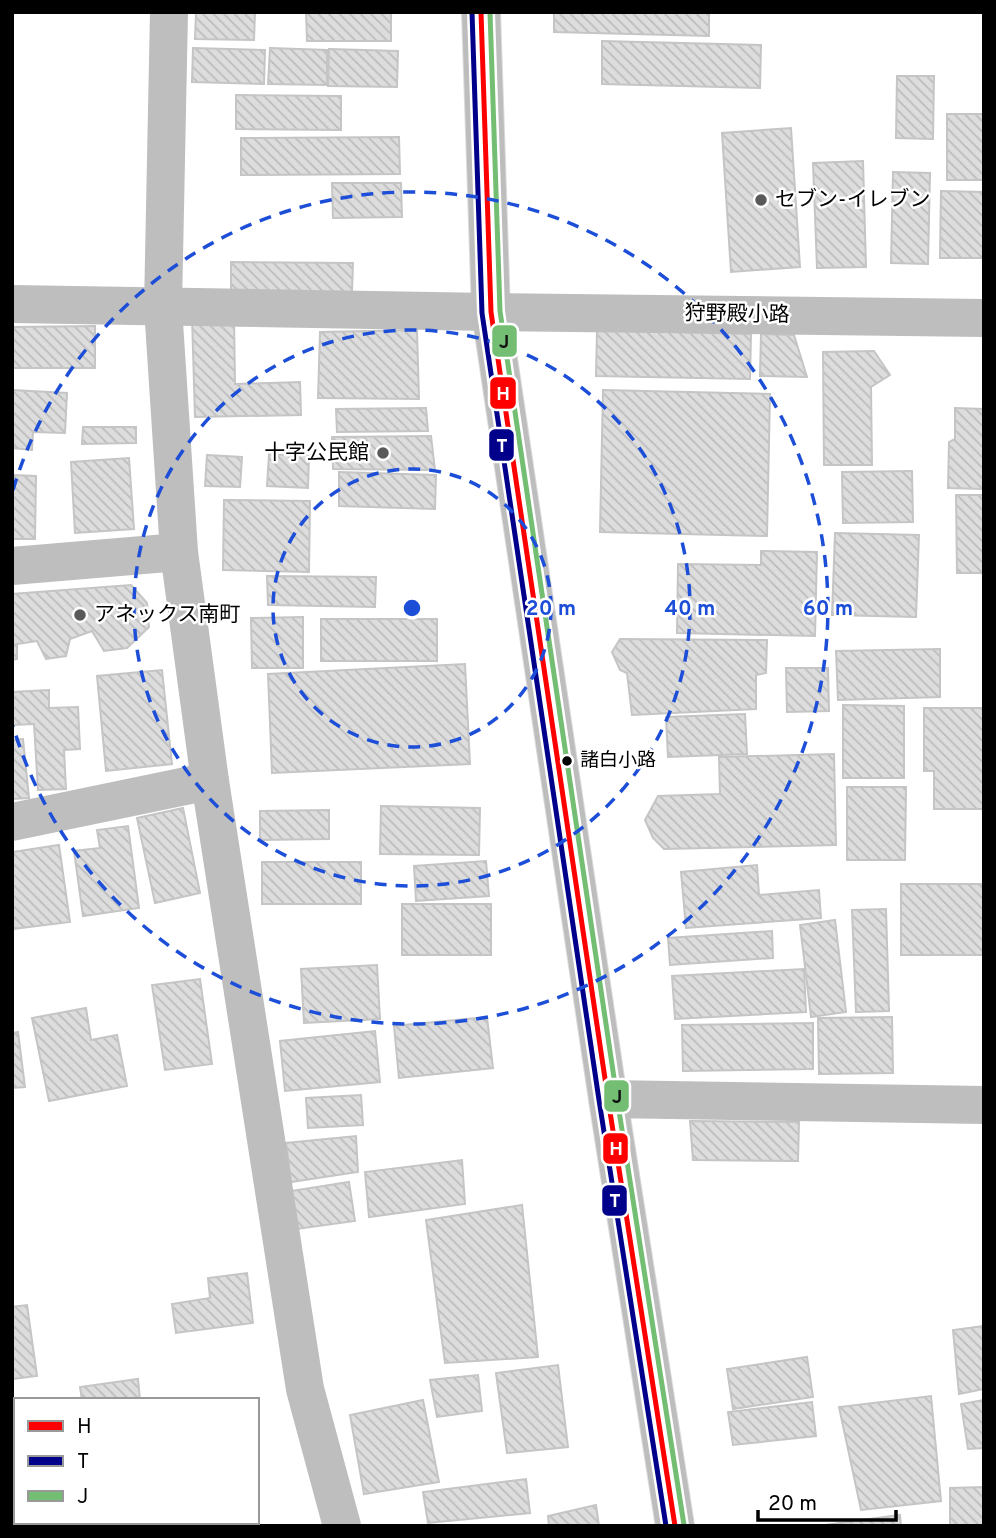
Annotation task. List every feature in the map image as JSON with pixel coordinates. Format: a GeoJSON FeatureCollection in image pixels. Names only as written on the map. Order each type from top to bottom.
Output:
{"type":"FeatureCollection","features":[{"type":"Feature","properties":{"kind":"highway"},"geometry":{"type":"LineString","coordinates":[[481,12],[491,312],[608,1099],[675,1526]]}},
{"type":"Feature","properties":{"kind":"street"},"geometry":{"type":"LineString","coordinates":[[169,12],[163,307],[179,552],[210,780],[305,1389],[342,1526]]}},
{"type":"Feature","properties":{"kind":"street","name":"狩野殿小路"},"geometry":{"type":"LineString","coordinates":[[12,304],[984,318]]}},
{"type":"Feature","properties":{"kind":"street"},"geometry":{"type":"LineString","coordinates":[[12,566],[179,552]]}},
{"type":"Feature","properties":{"kind":"street"},"geometry":{"type":"LineString","coordinates":[[12,822],[210,780]]}},
{"type":"Feature","properties":{"kind":"street"},"geometry":{"type":"LineString","coordinates":[[608,1099],[984,1105]]}},
{"type":"Feature","properties":{"kind":"building"},"geometry":{"type":"Polygon","coordinates":[[[196,12],[255,12],[254,40],[195,39],[196,12]]]}},
{"type":"Feature","properties":{"kind":"building"},"geometry":{"type":"Polygon","coordinates":[[[306,12],[391,12],[391,41],[307,41],[306,12]]]}},
{"type":"Feature","properties":{"kind":"building"},"geometry":{"type":"Polygon","coordinates":[[[554,12],[709,12],[709,36],[554,32],[554,12]]]}},
{"type":"Feature","properties":{"kind":"building"},"geometry":{"type":"Polygon","coordinates":[[[602,41],[761,45],[760,88],[602,84],[602,41]]]}},
{"type":"Feature","properties":{"kind":"building"},"geometry":{"type":"Polygon","coordinates":[[[193,48],[265,50],[264,84],[192,82],[193,48]]]}},
{"type":"Feature","properties":{"kind":"building"},"geometry":{"type":"Polygon","coordinates":[[[270,48],[327,50],[327,85],[268,84],[270,48]]]}},
{"type":"Feature","properties":{"kind":"building"},"geometry":{"type":"Polygon","coordinates":[[[329,49],[398,51],[397,87],[328,86],[329,49]]]}},
{"type":"Feature","properties":{"kind":"building"},"geometry":{"type":"Polygon","coordinates":[[[897,76],[934,76],[933,139],[896,138],[897,76]]]}},
{"type":"Feature","properties":{"kind":"building"},"geometry":{"type":"Polygon","coordinates":[[[236,95],[341,96],[341,130],[236,129],[236,95]]]}},
{"type":"Feature","properties":{"kind":"building"},"geometry":{"type":"Polygon","coordinates":[[[947,114],[984,114],[984,180],[947,180],[947,114]]]}},
{"type":"Feature","properties":{"kind":"building","name":"セブン-イレブン"},"geometry":{"type":"Polygon","coordinates":[[[791,128],[800,267],[731,272],[722,133],[791,128]]]}},
{"type":"Feature","properties":{"kind":"building"},"geometry":{"type":"Polygon","coordinates":[[[399,137],[400,174],[241,175],[241,138],[399,137]]]}},
{"type":"Feature","properties":{"kind":"building"},"geometry":{"type":"Polygon","coordinates":[[[863,161],[866,267],[817,268],[813,163],[863,161]]]}},
{"type":"Feature","properties":{"kind":"building"},"geometry":{"type":"Polygon","coordinates":[[[893,172],[930,173],[928,264],[891,263],[893,172]]]}},
{"type":"Feature","properties":{"kind":"building"},"geometry":{"type":"Polygon","coordinates":[[[332,183],[401,183],[402,217],[333,218],[332,183]]]}},
{"type":"Feature","properties":{"kind":"building"},"geometry":{"type":"Polygon","coordinates":[[[941,191],[984,192],[984,258],[940,258],[941,191]]]}},
{"type":"Feature","properties":{"kind":"building"},"geometry":{"type":"Polygon","coordinates":[[[231,262],[353,263],[352,292],[231,292],[231,262]]]}},
{"type":"Feature","properties":{"kind":"building"},"geometry":{"type":"Polygon","coordinates":[[[234,316],[235,384],[300,382],[301,415],[195,417],[192,317],[234,316]]]}},
{"type":"Feature","properties":{"kind":"building"},"geometry":{"type":"Polygon","coordinates":[[[95,326],[95,368],[12,368],[12,327],[95,326]]]}},
{"type":"Feature","properties":{"kind":"building"},"geometry":{"type":"Polygon","coordinates":[[[417,330],[419,399],[318,398],[320,332],[417,330]]]}},
{"type":"Feature","properties":{"kind":"building"},"geometry":{"type":"Polygon","coordinates":[[[597,330],[751,334],[750,379],[596,376],[597,330]]]}},
{"type":"Feature","properties":{"kind":"building"},"geometry":{"type":"Polygon","coordinates":[[[761,334],[794,335],[807,377],[760,376],[761,334]]]}},
{"type":"Feature","properties":{"kind":"building"},"geometry":{"type":"Polygon","coordinates":[[[874,351],[890,375],[871,387],[872,465],[824,465],[823,352],[874,351]]]}},
{"type":"Feature","properties":{"kind":"building"},"geometry":{"type":"Polygon","coordinates":[[[12,390],[67,393],[65,433],[33,432],[32,450],[12,448],[12,390]]]}},
{"type":"Feature","properties":{"kind":"building"},"geometry":{"type":"Polygon","coordinates":[[[603,390],[770,394],[767,536],[600,532],[603,390]]]}},
{"type":"Feature","properties":{"kind":"building"},"geometry":{"type":"Polygon","coordinates":[[[426,408],[428,431],[337,432],[336,409],[426,408]]]}},
{"type":"Feature","properties":{"kind":"building"},"geometry":{"type":"Polygon","coordinates":[[[955,408],[984,409],[984,489],[948,488],[949,442],[955,439],[955,408]]]}},
{"type":"Feature","properties":{"kind":"building"},"geometry":{"type":"Polygon","coordinates":[[[83,427],[136,427],[136,443],[82,444],[83,427]]]}},
{"type":"Feature","properties":{"kind":"building","name":"十字公民館"},"geometry":{"type":"Polygon","coordinates":[[[431,436],[435,470],[333,469],[332,437],[431,436]]]}},
{"type":"Feature","properties":{"kind":"building"},"geometry":{"type":"Polygon","coordinates":[[[269,454],[309,456],[308,488],[267,486],[269,454]]]}},
{"type":"Feature","properties":{"kind":"building"},"geometry":{"type":"Polygon","coordinates":[[[207,455],[242,457],[240,487],[205,486],[207,455]]]}},
{"type":"Feature","properties":{"kind":"building"},"geometry":{"type":"Polygon","coordinates":[[[129,458],[134,529],[75,533],[71,462],[129,458]]]}},
{"type":"Feature","properties":{"kind":"building"},"geometry":{"type":"Polygon","coordinates":[[[912,471],[913,522],[843,523],[842,472],[912,471]]]}},
{"type":"Feature","properties":{"kind":"building"},"geometry":{"type":"Polygon","coordinates":[[[339,472],[436,475],[435,509],[339,506],[339,472]]]}},
{"type":"Feature","properties":{"kind":"building"},"geometry":{"type":"Polygon","coordinates":[[[12,475],[36,476],[35,539],[12,539],[12,475]]]}},
{"type":"Feature","properties":{"kind":"building"},"geometry":{"type":"Polygon","coordinates":[[[956,495],[984,495],[984,573],[957,573],[956,495]]]}},
{"type":"Feature","properties":{"kind":"building"},"geometry":{"type":"Polygon","coordinates":[[[224,500],[310,501],[309,572],[223,570],[224,500]]]}},
{"type":"Feature","properties":{"kind":"building"},"geometry":{"type":"Polygon","coordinates":[[[835,533],[919,535],[916,617],[832,615],[835,533]]]}},
{"type":"Feature","properties":{"kind":"building"},"geometry":{"type":"Polygon","coordinates":[[[761,551],[817,552],[815,636],[677,633],[678,564],[761,565],[761,551]]]}},
{"type":"Feature","properties":{"kind":"building"},"geometry":{"type":"Polygon","coordinates":[[[267,576],[376,577],[375,607],[268,605],[267,576]]]}},
{"type":"Feature","properties":{"kind":"building","name":"アネックス南町"},"geometry":{"type":"Polygon","coordinates":[[[131,585],[147,603],[149,627],[127,648],[104,651],[92,631],[70,639],[66,656],[46,659],[37,641],[17,644],[17,659],[12,660],[12,594],[131,585]]]}},
{"type":"Feature","properties":{"kind":"building"},"geometry":{"type":"Polygon","coordinates":[[[303,617],[303,668],[252,668],[251,618],[303,617]]]}},
{"type":"Feature","properties":{"kind":"building"},"geometry":{"type":"Polygon","coordinates":[[[321,619],[437,619],[437,661],[321,661],[321,619]]]}},
{"type":"Feature","properties":{"kind":"building"},"geometry":{"type":"Polygon","coordinates":[[[620,639],[767,640],[766,673],[756,675],[756,709],[632,715],[627,673],[620,670],[612,652],[620,639]]]}},
{"type":"Feature","properties":{"kind":"building"},"geometry":{"type":"Polygon","coordinates":[[[940,649],[940,697],[838,700],[836,651],[940,649]]]}},
{"type":"Feature","properties":{"kind":"building"},"geometry":{"type":"Polygon","coordinates":[[[465,664],[470,764],[272,773],[268,674],[465,664]]]}},
{"type":"Feature","properties":{"kind":"building"},"geometry":{"type":"Polygon","coordinates":[[[786,668],[828,668],[829,711],[787,712],[786,668]]]}},
{"type":"Feature","properties":{"kind":"building"},"geometry":{"type":"Polygon","coordinates":[[[162,670],[172,764],[106,771],[97,676],[162,670]]]}},
{"type":"Feature","properties":{"kind":"building"},"geometry":{"type":"Polygon","coordinates":[[[49,690],[49,708],[78,707],[80,749],[64,750],[66,789],[38,790],[34,724],[12,725],[12,692],[49,690]]]}},
{"type":"Feature","properties":{"kind":"building"},"geometry":{"type":"Polygon","coordinates":[[[843,705],[904,706],[904,778],[843,778],[843,705]]]}},
{"type":"Feature","properties":{"kind":"building"},"geometry":{"type":"Polygon","coordinates":[[[924,708],[984,708],[984,809],[934,809],[934,771],[924,771],[924,708]]]}},
{"type":"Feature","properties":{"kind":"building"},"geometry":{"type":"Polygon","coordinates":[[[745,714],[747,754],[668,757],[666,717],[745,714]]]}},
{"type":"Feature","properties":{"kind":"building"},"geometry":{"type":"Polygon","coordinates":[[[23,739],[29,798],[12,799],[12,740],[23,739]]]}},
{"type":"Feature","properties":{"kind":"building"},"geometry":{"type":"Polygon","coordinates":[[[834,754],[836,845],[664,849],[653,838],[645,820],[658,796],[720,794],[719,757],[834,754]]]}},
{"type":"Feature","properties":{"kind":"building"},"geometry":{"type":"Polygon","coordinates":[[[847,787],[906,787],[905,860],[847,860],[847,787]]]}},
{"type":"Feature","properties":{"kind":"building"},"geometry":{"type":"Polygon","coordinates":[[[381,806],[480,808],[479,855],[380,854],[381,806]]]}},
{"type":"Feature","properties":{"kind":"building"},"geometry":{"type":"Polygon","coordinates":[[[183,808],[200,893],[155,903],[137,818],[183,808]]]}},
{"type":"Feature","properties":{"kind":"building"},"geometry":{"type":"Polygon","coordinates":[[[329,810],[329,839],[260,840],[260,811],[329,810]]]}},
{"type":"Feature","properties":{"kind":"building"},"geometry":{"type":"Polygon","coordinates":[[[128,826],[139,908],[83,916],[74,851],[100,848],[97,830],[128,826]]]}},
{"type":"Feature","properties":{"kind":"building"},"geometry":{"type":"Polygon","coordinates":[[[59,845],[70,922],[12,929],[12,852],[59,845]]]}},
{"type":"Feature","properties":{"kind":"building"},"geometry":{"type":"Polygon","coordinates":[[[486,861],[489,896],[416,901],[414,866],[486,861]]]}},
{"type":"Feature","properties":{"kind":"building"},"geometry":{"type":"Polygon","coordinates":[[[262,862],[361,862],[361,904],[262,904],[262,862]]]}},
{"type":"Feature","properties":{"kind":"building"},"geometry":{"type":"Polygon","coordinates":[[[757,865],[759,895],[819,890],[821,918],[686,928],[681,872],[757,865]]]}},
{"type":"Feature","properties":{"kind":"building"},"geometry":{"type":"Polygon","coordinates":[[[901,884],[984,884],[984,955],[901,955],[901,884]]]}},
{"type":"Feature","properties":{"kind":"building"},"geometry":{"type":"Polygon","coordinates":[[[402,904],[491,904],[491,955],[402,955],[402,904]]]}},
{"type":"Feature","properties":{"kind":"building"},"geometry":{"type":"Polygon","coordinates":[[[886,909],[889,1011],[856,1012],[852,910],[886,909]]]}},
{"type":"Feature","properties":{"kind":"building"},"geometry":{"type":"Polygon","coordinates":[[[835,920],[846,1012],[811,1017],[800,925],[835,920]]]}},
{"type":"Feature","properties":{"kind":"building"},"geometry":{"type":"Polygon","coordinates":[[[772,931],[773,958],[670,965],[668,938],[772,931]]]}},
{"type":"Feature","properties":{"kind":"building"},"geometry":{"type":"Polygon","coordinates":[[[377,965],[380,1019],[304,1023],[301,969],[377,965]]]}},
{"type":"Feature","properties":{"kind":"building"},"geometry":{"type":"Polygon","coordinates":[[[804,969],[806,1012],[675,1019],[672,976],[804,969]]]}},
{"type":"Feature","properties":{"kind":"building"},"geometry":{"type":"Polygon","coordinates":[[[200,979],[212,1064],[165,1070],[152,985],[200,979]]]}},
{"type":"Feature","properties":{"kind":"building"},"geometry":{"type":"Polygon","coordinates":[[[86,1008],[91,1040],[117,1035],[127,1086],[49,1101],[32,1018],[86,1008]]]}},
{"type":"Feature","properties":{"kind":"building"},"geometry":{"type":"Polygon","coordinates":[[[487,1017],[493,1068],[399,1078],[394,1026],[487,1017]]]}},
{"type":"Feature","properties":{"kind":"building"},"geometry":{"type":"Polygon","coordinates":[[[892,1017],[893,1073],[819,1074],[818,1018],[892,1017]]]}},
{"type":"Feature","properties":{"kind":"building"},"geometry":{"type":"Polygon","coordinates":[[[813,1023],[813,1069],[683,1071],[682,1025],[813,1023]]]}},
{"type":"Feature","properties":{"kind":"building"},"geometry":{"type":"Polygon","coordinates":[[[375,1031],[380,1082],[285,1091],[280,1041],[375,1031]]]}},
{"type":"Feature","properties":{"kind":"building"},"geometry":{"type":"Polygon","coordinates":[[[18,1032],[25,1087],[12,1088],[12,1033],[18,1032]]]}},
{"type":"Feature","properties":{"kind":"building"},"geometry":{"type":"Polygon","coordinates":[[[361,1095],[363,1125],[308,1128],[306,1098],[361,1095]]]}},
{"type":"Feature","properties":{"kind":"building"},"geometry":{"type":"Polygon","coordinates":[[[690,1121],[799,1122],[798,1161],[693,1160],[690,1121]]]}},
{"type":"Feature","properties":{"kind":"building"},"geometry":{"type":"Polygon","coordinates":[[[356,1136],[358,1172],[291,1182],[286,1143],[356,1136]]]}},
{"type":"Feature","properties":{"kind":"building"},"geometry":{"type":"Polygon","coordinates":[[[462,1160],[465,1204],[369,1217],[365,1172],[462,1160]]]}},
{"type":"Feature","properties":{"kind":"building"},"geometry":{"type":"Polygon","coordinates":[[[349,1182],[355,1221],[297,1229],[291,1191],[349,1182]]]}},
{"type":"Feature","properties":{"kind":"building"},"geometry":{"type":"Polygon","coordinates":[[[522,1205],[538,1357],[445,1363],[426,1220],[522,1205]]]}},
{"type":"Feature","properties":{"kind":"building"},"geometry":{"type":"Polygon","coordinates":[[[247,1273],[253,1323],[176,1333],[172,1304],[210,1298],[208,1278],[247,1273]]]}},
{"type":"Feature","properties":{"kind":"building"},"geometry":{"type":"Polygon","coordinates":[[[27,1305],[37,1376],[12,1379],[12,1307],[27,1305]]]}},
{"type":"Feature","properties":{"kind":"building"},"geometry":{"type":"Polygon","coordinates":[[[984,1326],[984,1389],[959,1394],[953,1330],[984,1326]]]}},
{"type":"Feature","properties":{"kind":"building"},"geometry":{"type":"Polygon","coordinates":[[[807,1357],[813,1397],[733,1409],[727,1369],[807,1357]]]}},
{"type":"Feature","properties":{"kind":"building"},"geometry":{"type":"Polygon","coordinates":[[[558,1365],[568,1447],[507,1453],[496,1373],[558,1365]]]}},
{"type":"Feature","properties":{"kind":"building"},"geometry":{"type":"Polygon","coordinates":[[[478,1375],[482,1411],[437,1417],[430,1380],[478,1375]]]}},
{"type":"Feature","properties":{"kind":"building"},"geometry":{"type":"Polygon","coordinates":[[[138,1379],[140,1398],[82,1398],[80,1387],[138,1379]]]}},
{"type":"Feature","properties":{"kind":"building"},"geometry":{"type":"Polygon","coordinates":[[[931,1396],[941,1501],[861,1510],[839,1407],[931,1396]]]}},
{"type":"Feature","properties":{"kind":"building"},"geometry":{"type":"Polygon","coordinates":[[[423,1400],[439,1482],[364,1494],[350,1415],[423,1400]]]}},
{"type":"Feature","properties":{"kind":"building"},"geometry":{"type":"Polygon","coordinates":[[[984,1400],[984,1448],[968,1449],[961,1404],[984,1400]]]}},
{"type":"Feature","properties":{"kind":"building"},"geometry":{"type":"Polygon","coordinates":[[[812,1402],[816,1436],[733,1445],[728,1412],[812,1402]]]}},
{"type":"Feature","properties":{"kind":"building"},"geometry":{"type":"Polygon","coordinates":[[[526,1479],[530,1513],[428,1523],[423,1492],[526,1479]]]}},
{"type":"Feature","properties":{"kind":"building"},"geometry":{"type":"Polygon","coordinates":[[[984,1487],[984,1526],[950,1526],[950,1488],[984,1487]]]}},
{"type":"Feature","properties":{"kind":"building"},"geometry":{"type":"Polygon","coordinates":[[[596,1505],[599,1526],[549,1526],[548,1516],[596,1505]]]}},
{"type":"Feature","properties":{"kind":"building"},"geometry":{"type":"Polygon","coordinates":[[[900,1515],[901,1526],[818,1526],[900,1515]]]}},
{"type":"Feature","properties":{"kind":"building"},"geometry":{"type":"Polygon","coordinates":[[[30,1524],[97,1526],[30,1526],[30,1524]]]}},
{"type":"Feature","properties":{"kind":"transit line","name":"T"},"geometry":{"type":"LineString","coordinates":[[472,12],[482,313],[599,1100],[666,1526]]}},
{"type":"Feature","properties":{"kind":"transit line","name":"H"},"geometry":{"type":"LineString","coordinates":[[481,12],[491,312],[608,1099],[675,1526]]}},
{"type":"Feature","properties":{"kind":"transit line","name":"J"},"geometry":{"type":"LineString","coordinates":[[490,12],[500,311],[617,1098],[684,1525]]}},
{"type":"Feature","properties":{"kind":"place","name":"セブン-イレブン"},"geometry":{"type":"Point","coordinates":[761,200]}},
{"type":"Feature","properties":{"kind":"place","name":"十字公民館"},"geometry":{"type":"Point","coordinates":[383,453]}},
{"type":"Feature","properties":{"kind":"place","name":"アネックス南町"},"geometry":{"type":"Point","coordinates":[80,615]}},
{"type":"Feature","properties":{"kind":"place","name":"諸白小路"},"geometry":{"type":"Point","coordinates":[567,761]}}]}
